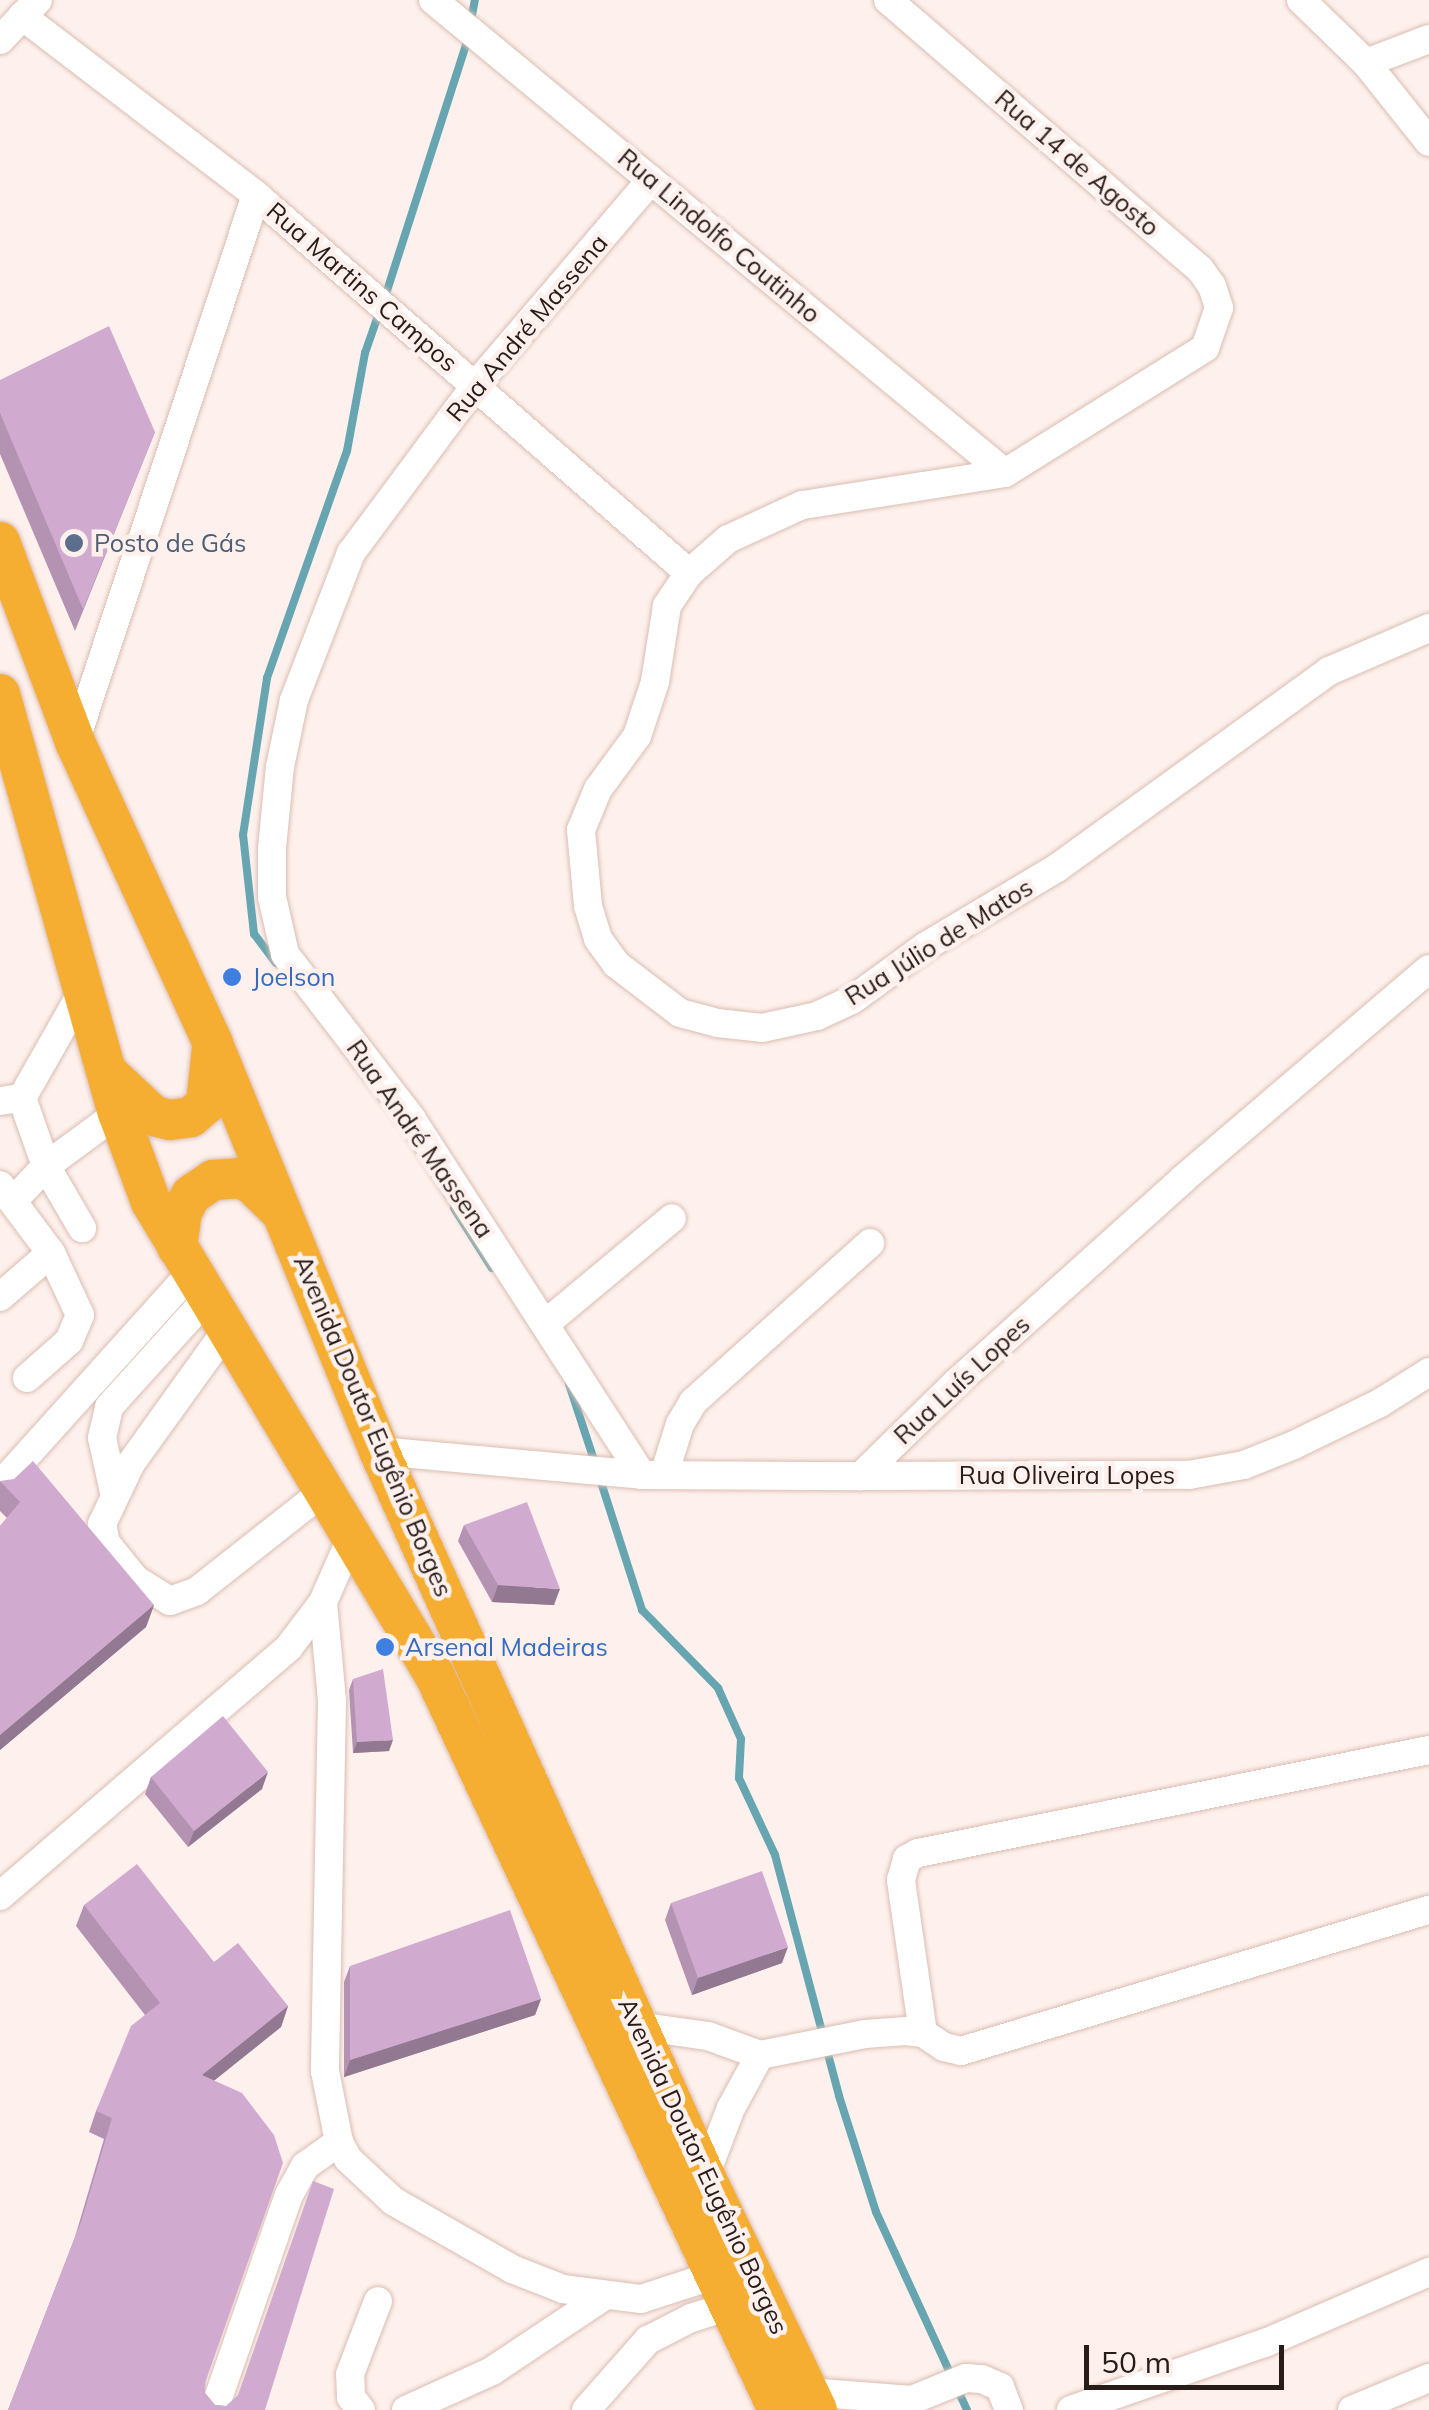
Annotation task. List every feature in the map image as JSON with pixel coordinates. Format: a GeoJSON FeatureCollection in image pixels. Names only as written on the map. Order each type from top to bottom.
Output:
{"type":"FeatureCollection","features":[{"type":"Feature","properties":{"kind":"highway","name":"Avenida Doutor Eugênio Borges"},"geometry":{"type":"LineString","coordinates":[[0,542],[75,742],[213,1044],[379,1450],[705,2176],[801,2404]]}},
{"type":"Feature","properties":{"kind":"highway","name":"Avenida Doutor Eugênio Borges"},"geometry":{"type":"LineString","coordinates":[[0,694],[118,1113],[150,1202],[435,1676],[722,2291],[801,2404]]}},
{"type":"Feature","properties":{"kind":"highway"},"geometry":{"type":"LineString","coordinates":[[107,1072],[154,1116],[170,1120],[192,1116],[206,1104],[213,1044]]}},
{"type":"Feature","properties":{"kind":"highway"},"geometry":{"type":"LineString","coordinates":[[200,1287],[182,1212],[192,1195],[213,1180],[239,1178],[251,1183],[286,1217]]}},
{"type":"Feature","properties":{"kind":"street","name":"Rua 14 de Agosto"},"geometry":{"type":"LineString","coordinates":[[888,0],[1200,269],[1212,286],[1219,308],[1205,348]]}},
{"type":"Feature","properties":{"kind":"street"},"geometry":{"type":"LineString","coordinates":[[1301,0],[1366,64],[1429,142]]}},
{"type":"Feature","properties":{"kind":"street","name":"Rua Lindolfo Coutinho"},"geometry":{"type":"LineString","coordinates":[[434,2],[1005,472]]}},
{"type":"Feature","properties":{"kind":"street"},"geometry":{"type":"LineString","coordinates":[[0,40],[30,8]]}},
{"type":"Feature","properties":{"kind":"street","name":"Rua Martins Campos"},"geometry":{"type":"LineString","coordinates":[[30,8],[256,195],[689,573]]}},
{"type":"Feature","properties":{"kind":"street"},"geometry":{"type":"LineString","coordinates":[[1366,64],[1429,39]]}},
{"type":"Feature","properties":{"kind":"street","name":"Rua André Massena"},"geometry":{"type":"LineString","coordinates":[[651,180],[476,386],[351,553],[294,700],[280,768],[272,897],[284,954],[412,1119],[545,1324],[653,1475]]}},
{"type":"Feature","properties":{"kind":"street"},"geometry":{"type":"LineString","coordinates":[[75,742],[256,195]]}},
{"type":"Feature","properties":{"kind":"street","name":"Rua Júlio de Matos"},"geometry":{"type":"LineString","coordinates":[[1205,348],[1005,472],[802,505],[728,539],[689,573],[667,606],[656,682],[636,736],[587,810],[580,845],[585,888],[598,939],[616,964],[680,1014],[762,1028],[817,1016],[852,1000],[926,946],[1057,868],[1329,672],[1429,628]]}},
{"type":"Feature","properties":{"kind":"street","name":"Rua Luís Lopes"},"geometry":{"type":"LineString","coordinates":[[861,1476],[956,1383],[1183,1179],[1429,969]]}},
{"type":"Feature","properties":{"kind":"street"},"geometry":{"type":"LineString","coordinates":[[82,1228],[11,1099],[84,989]]}},
{"type":"Feature","properties":{"kind":"street"},"geometry":{"type":"LineString","coordinates":[[26,1378],[78,1327],[78,1304],[51,1253],[4,1192],[118,1113]]}},
{"type":"Feature","properties":{"kind":"street"},"geometry":{"type":"LineString","coordinates":[[545,1324],[672,1218]]}},
{"type":"Feature","properties":{"kind":"street"},"geometry":{"type":"LineString","coordinates":[[653,1475],[693,1402],[870,1243]]}},
{"type":"Feature","properties":{"kind":"street"},"geometry":{"type":"LineString","coordinates":[[0,1298],[51,1253]]}},
{"type":"Feature","properties":{"kind":"street"},"geometry":{"type":"LineString","coordinates":[[0,1486],[200,1287]]}},
{"type":"Feature","properties":{"kind":"street"},"geometry":{"type":"LineString","coordinates":[[114,1492],[102,1438],[108,1406],[200,1287]]}},
{"type":"Feature","properties":{"kind":"street"},"geometry":{"type":"LineString","coordinates":[[200,1287],[102,1524],[106,1543],[135,1579],[170,1602],[197,1591],[324,1491]]}},
{"type":"Feature","properties":{"kind":"street","name":"Rua Oliveira Lopes"},"geometry":{"type":"LineString","coordinates":[[861,1476],[1132,1478],[1207,1472],[1244,1465],[1294,1445],[1380,1403],[1429,1372]]}},
{"type":"Feature","properties":{"kind":"street"},"geometry":{"type":"LineString","coordinates":[[379,1450],[653,1475],[861,1476]]}},
{"type":"Feature","properties":{"kind":"street"},"geometry":{"type":"LineString","coordinates":[[0,1896],[289,1647],[323,1602],[352,1536]]}},
{"type":"Feature","properties":{"kind":"street"},"geometry":{"type":"LineString","coordinates":[[323,1602],[332,1700],[325,2071],[339,2142],[365,2180],[392,2201],[512,2270],[563,2289],[603,2296],[641,2299],[722,2291]]}},
{"type":"Feature","properties":{"kind":"street"},"geometry":{"type":"LineString","coordinates":[[922,2033],[901,1880],[907,1859],[918,1853],[1429,1750]]}},
{"type":"Feature","properties":{"kind":"street"},"geometry":{"type":"LineString","coordinates":[[637,2026],[708,2036],[760,2055],[838,2038],[922,2033],[944,2048],[961,2052],[1429,1910]]}},
{"type":"Feature","properties":{"kind":"street"},"geometry":{"type":"LineString","coordinates":[[705,2176],[731,2108],[760,2055]]}},
{"type":"Feature","properties":{"kind":"street"},"geometry":{"type":"LineString","coordinates":[[214,2410],[290,2195],[305,2166],[339,2142]]}},
{"type":"Feature","properties":{"kind":"street"},"geometry":{"type":"LineString","coordinates":[[1071,2410],[1265,2343],[1429,2272]]}},
{"type":"Feature","properties":{"kind":"street"},"geometry":{"type":"LineString","coordinates":[[586,2410],[648,2340],[691,2318],[722,2291]]}},
{"type":"Feature","properties":{"kind":"street"},"geometry":{"type":"LineString","coordinates":[[406,2410],[492,2371],[544,2341],[603,2296]]}},
{"type":"Feature","properties":{"kind":"street"},"geometry":{"type":"LineString","coordinates":[[361,2410],[351,2398],[350,2374],[378,2302]]}},
{"type":"Feature","properties":{"kind":"street"},"geometry":{"type":"LineString","coordinates":[[1352,2410],[1429,2378]]}},
{"type":"Feature","properties":{"kind":"street"},"geometry":{"type":"LineString","coordinates":[[801,2404],[910,2405],[954,2383],[992,2381],[1000,2387],[1009,2410]]}},
{"type":"Feature","properties":{"kind":"building","name":"Posto de Gás"},"geometry":{"type":"Polygon","coordinates":[[[109,326],[155,432],[83,609],[0,413],[0,380],[109,326]]]}},
{"type":"Feature","properties":{"kind":"building"},"geometry":{"type":"Polygon","coordinates":[[[33,1461],[154,1605],[0,1735],[0,1526],[20,1502],[0,1481],[14,1479],[33,1461]]]}},
{"type":"Feature","properties":{"kind":"building"},"geometry":{"type":"Polygon","coordinates":[[[527,1502],[560,1589],[498,1585],[464,1525],[527,1502]]]}},
{"type":"Feature","properties":{"kind":"building"},"geometry":{"type":"Polygon","coordinates":[[[383,1669],[393,1740],[357,1742],[353,1679],[383,1669]]]}},
{"type":"Feature","properties":{"kind":"building"},"geometry":{"type":"Polygon","coordinates":[[[223,1716],[268,1772],[194,1831],[151,1777],[223,1716]]]}},
{"type":"Feature","properties":{"kind":"building"},"geometry":{"type":"Polygon","coordinates":[[[137,1864],[214,1962],[238,1943],[288,2006],[202,2075],[242,2093],[274,2135],[283,2163],[205,2383],[205,2393],[215,2405],[226,2406],[238,2395],[313,2181],[334,2189],[265,2410],[8,2410],[81,2222],[112,2118],[96,2111],[131,2026],[160,2003],[84,1905],[137,1864]]]}},
{"type":"Feature","properties":{"kind":"building"},"geometry":{"type":"Polygon","coordinates":[[[762,1871],[788,1947],[698,1978],[671,1903],[762,1871]]]}},
{"type":"Feature","properties":{"kind":"building"},"geometry":{"type":"Polygon","coordinates":[[[510,1910],[541,1999],[350,2060],[350,1966],[510,1910]]]}},
{"type":"Feature","properties":{"kind":"waterway"},"geometry":{"type":"LineString","coordinates":[[471,20],[475,0]]}},
{"type":"Feature","properties":{"kind":"waterway"},"geometry":{"type":"LineString","coordinates":[[385,297],[468,39]]}},
{"type":"Feature","properties":{"kind":"waterway"},"geometry":{"type":"LineString","coordinates":[[276,963],[254,934],[243,835],[267,678],[347,451],[365,353],[380,310]]}},
{"type":"Feature","properties":{"kind":"waterway"},"geometry":{"type":"LineString","coordinates":[[454,1208],[492,1268]]}},
{"type":"Feature","properties":{"kind":"waterway"},"geometry":{"type":"LineString","coordinates":[[569,1384],[596,1466]]}},
{"type":"Feature","properties":{"kind":"waterway"},"geometry":{"type":"LineString","coordinates":[[600,1479],[642,1610],[718,1688],[741,1739],[739,1778],[775,1855],[839,2096],[876,2212],[967,2410]]}},
{"type":"Feature","properties":{"kind":"place","name":"Posto de Gás"},"geometry":{"type":"Point","coordinates":[74,543]}},
{"type":"Feature","properties":{"kind":"place","name":"Joelson"},"geometry":{"type":"Point","coordinates":[232,977]}},
{"type":"Feature","properties":{"kind":"place","name":"Arsenal Madeiras"},"geometry":{"type":"Point","coordinates":[385,1647]}}]}
